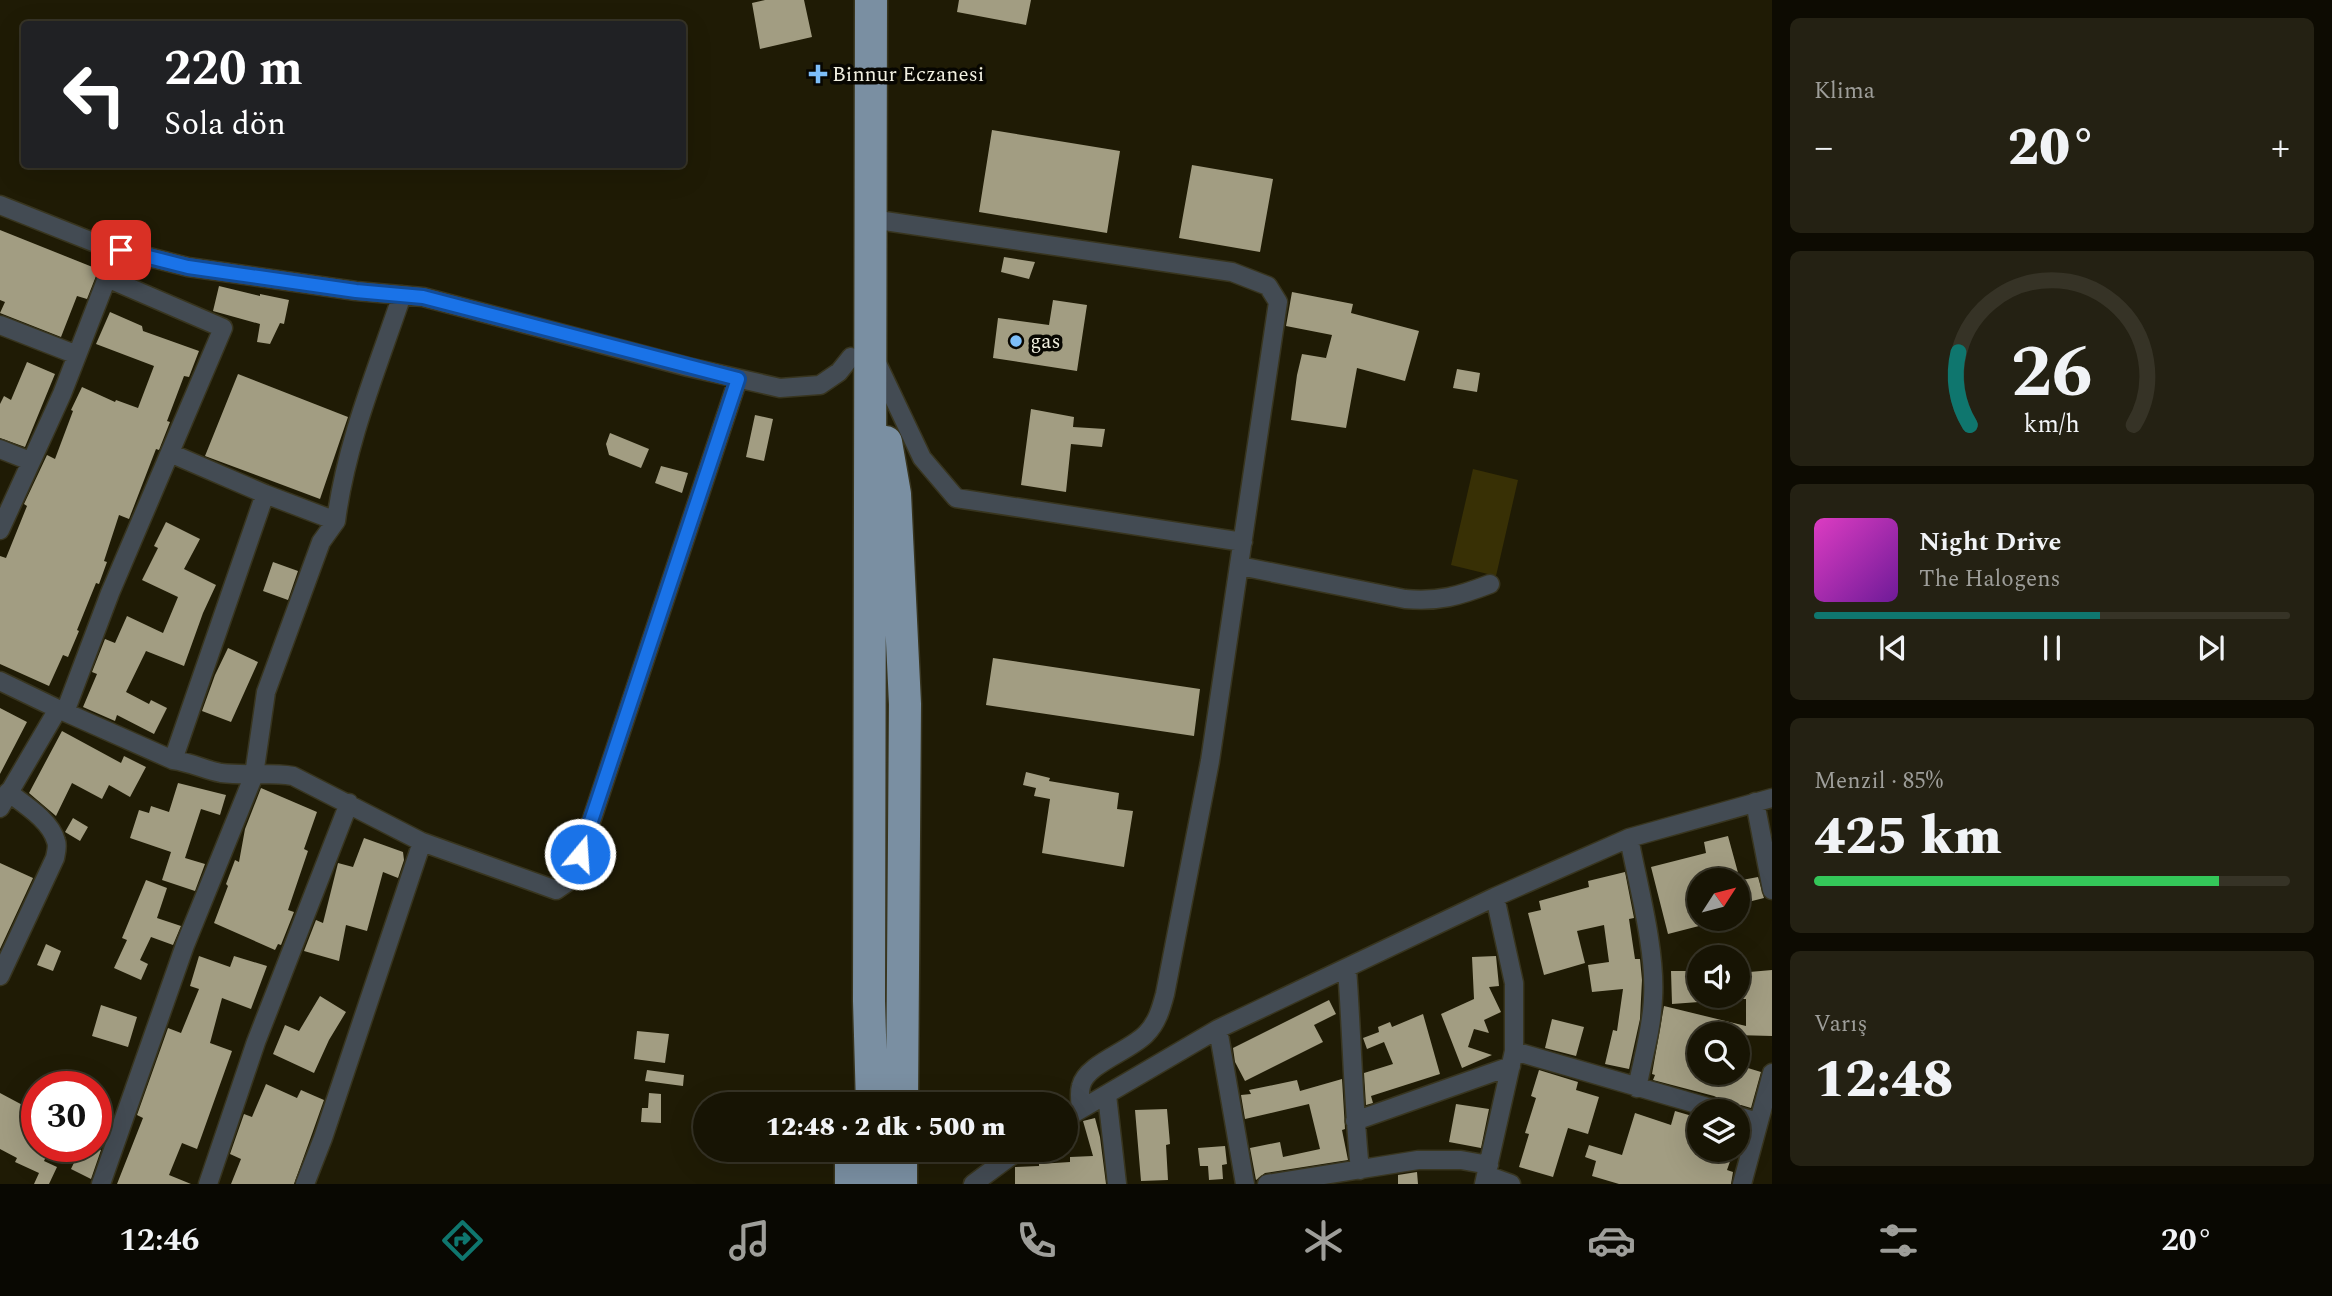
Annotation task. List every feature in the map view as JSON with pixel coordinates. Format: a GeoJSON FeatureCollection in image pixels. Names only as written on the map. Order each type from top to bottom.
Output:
{"type":"FeatureCollection","features":[{"type":"Feature","properties":{"kind":"highway"},"geometry":{"type":"LineString","coordinates":[[851,0],[861,354],[861,672],[851,1092]]}},
{"type":"Feature","properties":{"kind":"highway"},"geometry":{"type":"LineString","coordinates":[[871,0],[871,219],[861,354],[895,494],[904,691],[902,1092]]}},
{"type":"Feature","properties":{"kind":"highway"},"geometry":{"type":"LineString","coordinates":[[861,672],[872,1092]]}},
{"type":"Feature","properties":{"kind":"highway"},"geometry":{"type":"LineString","coordinates":[[851,1162],[851,1184]]}},
{"type":"Feature","properties":{"kind":"highway"},"geometry":{"type":"LineString","coordinates":[[874,1162],[875,1184]]}},
{"type":"Feature","properties":{"kind":"highway"},"geometry":{"type":"LineString","coordinates":[[901,1162],[901,1184]]}},
{"type":"Feature","properties":{"kind":"street"},"geometry":{"type":"LineString","coordinates":[[0,205],[98,244],[188,267],[356,291],[423,297],[780,388],[820,385],[861,354],[922,458],[956,498],[1243,542]]}},
{"type":"Feature","properties":{"kind":"street"},"geometry":{"type":"LineString","coordinates":[[871,219],[1231,272],[1268,286],[1278,302],[1210,761],[1177,939],[1160,1011],[1145,1035],[1084,1078],[1078,1096]]}},
{"type":"Feature","properties":{"kind":"street"},"geometry":{"type":"LineString","coordinates":[[0,530],[62,394],[107,278],[106,258],[98,244]]}},
{"type":"Feature","properties":{"kind":"street"},"geometry":{"type":"LineString","coordinates":[[0,976],[55,858],[57,843],[49,828],[32,810],[4,800],[62,710],[223,328],[107,278]]}},
{"type":"Feature","properties":{"kind":"street"},"geometry":{"type":"LineString","coordinates":[[101,1184],[185,945],[254,775],[266,692],[321,542],[336,521],[340,495],[365,402],[402,295]]}},
{"type":"Feature","properties":{"kind":"street"},"geometry":{"type":"LineString","coordinates":[[0,325],[77,355]]}},
{"type":"Feature","properties":{"kind":"street"},"geometry":{"type":"LineString","coordinates":[[0,681],[173,760],[219,772],[254,775],[270,772],[293,776],[422,842],[555,890],[572,879],[738,379]]}},
{"type":"Feature","properties":{"kind":"street"},"geometry":{"type":"LineString","coordinates":[[0,449],[30,461]]}},
{"type":"Feature","properties":{"kind":"street"},"geometry":{"type":"LineString","coordinates":[[170,453],[336,521]]}},
{"type":"Feature","properties":{"kind":"street"},"geometry":{"type":"LineString","coordinates":[[173,760],[265,494]]}},
{"type":"Feature","properties":{"kind":"street"},"geometry":{"type":"LineString","coordinates":[[1240,566],[1427,601],[1458,597],[1490,584]]}},
{"type":"Feature","properties":{"kind":"street"},"geometry":{"type":"LineString","coordinates":[[1078,1110],[1218,1029],[1495,897],[1629,838],[1764,800],[1772,890]]}},
{"type":"Feature","properties":{"kind":"street"},"geometry":{"type":"LineString","coordinates":[[208,1184],[256,1042],[349,803]]}},
{"type":"Feature","properties":{"kind":"street"},"geometry":{"type":"LineString","coordinates":[[1629,838],[1644,913],[1653,995],[1637,1088]]}},
{"type":"Feature","properties":{"kind":"street"},"geometry":{"type":"LineString","coordinates":[[304,1184],[323,1138],[422,842]]}},
{"type":"Feature","properties":{"kind":"street"},"geometry":{"type":"LineString","coordinates":[[1486,1175],[1512,1059],[1514,984],[1495,897]]}},
{"type":"Feature","properties":{"kind":"street"},"geometry":{"type":"LineString","coordinates":[[1347,968],[1360,1170]]}},
{"type":"Feature","properties":{"kind":"street"},"geometry":{"type":"LineString","coordinates":[[1218,1029],[1245,1184]]}},
{"type":"Feature","properties":{"kind":"street"},"geometry":{"type":"LineString","coordinates":[[1355,1121],[1512,1059],[1687,1102]]}},
{"type":"Feature","properties":{"kind":"street"},"geometry":{"type":"LineString","coordinates":[[1742,1184],[1772,1073]]}},
{"type":"Feature","properties":{"kind":"street"},"geometry":{"type":"LineString","coordinates":[[1107,1095],[1117,1184]]}},
{"type":"Feature","properties":{"kind":"street"},"geometry":{"type":"LineString","coordinates":[[1750,1120],[1758,1122]]}},
{"type":"Feature","properties":{"kind":"street"},"geometry":{"type":"LineString","coordinates":[[1267,1184],[1339,1178],[1360,1170],[1440,1159],[1511,1184]]}},
{"type":"Feature","properties":{"kind":"street"},"geometry":{"type":"LineString","coordinates":[[973,1184],[1003,1162]]}},
{"type":"Feature","properties":{"kind":"shaded area"},"geometry":{"type":"Polygon","coordinates":[[[1473,469],[1518,480],[1496,576],[1451,565],[1473,469]]]}},
{"type":"Feature","properties":{"kind":"building"},"geometry":{"type":"Polygon","coordinates":[[[765,0],[804,0],[812,37],[760,49],[752,3],[765,0]]]}},
{"type":"Feature","properties":{"kind":"building"},"geometry":{"type":"Polygon","coordinates":[[[959,0],[1031,0],[1026,25],[957,12],[959,0]]]}},
{"type":"Feature","properties":{"kind":"building"},"geometry":{"type":"Polygon","coordinates":[[[992,130],[1120,151],[1107,233],[979,212],[992,130]]]}},
{"type":"Feature","properties":{"kind":"building"},"geometry":{"type":"Polygon","coordinates":[[[1192,165],[1273,179],[1260,252],[1179,238],[1192,165]]]}},
{"type":"Feature","properties":{"kind":"building"},"geometry":{"type":"Polygon","coordinates":[[[0,230],[95,268],[96,276],[87,299],[77,296],[61,337],[0,313],[5,302],[0,300],[0,230]]]}},
{"type":"Feature","properties":{"kind":"building"},"geometry":{"type":"Polygon","coordinates":[[[1004,257],[1035,262],[1029,279],[1001,272],[1004,257]]]}},
{"type":"Feature","properties":{"kind":"building"},"geometry":{"type":"Polygon","coordinates":[[[219,286],[289,300],[284,324],[280,323],[270,344],[257,342],[260,324],[213,311],[219,286]]]}},
{"type":"Feature","properties":{"kind":"building"},"geometry":{"type":"Polygon","coordinates":[[[1292,292],[1353,304],[1351,313],[1419,331],[1405,381],[1357,368],[1346,428],[1291,420],[1302,354],[1326,358],[1332,335],[1286,326],[1292,292]]]}},
{"type":"Feature","properties":{"kind":"building"},"geometry":{"type":"Polygon","coordinates":[[[1053,300],[1087,305],[1077,371],[993,358],[998,318],[1049,325],[1053,300]]]}},
{"type":"Feature","properties":{"kind":"building"},"geometry":{"type":"Polygon","coordinates":[[[110,312],[142,326],[143,331],[199,351],[189,377],[184,376],[167,421],[170,422],[159,450],[156,449],[129,519],[119,515],[99,584],[96,583],[68,657],[63,655],[49,686],[0,664],[0,556],[6,558],[27,506],[24,504],[47,455],[55,459],[73,411],[71,410],[82,387],[115,402],[116,400],[138,408],[154,366],[96,344],[110,312]]]}},
{"type":"Feature","properties":{"kind":"building"},"geometry":{"type":"Polygon","coordinates":[[[27,362],[55,374],[25,447],[0,438],[0,404],[4,396],[11,400],[27,362]]]}},
{"type":"Feature","properties":{"kind":"building"},"geometry":{"type":"Polygon","coordinates":[[[1457,369],[1480,373],[1477,392],[1453,388],[1457,369]]]}},
{"type":"Feature","properties":{"kind":"building"},"geometry":{"type":"Polygon","coordinates":[[[238,374],[348,417],[320,499],[205,456],[238,374]]]}},
{"type":"Feature","properties":{"kind":"building"},"geometry":{"type":"Polygon","coordinates":[[[1031,409],[1074,417],[1073,427],[1105,429],[1102,447],[1071,444],[1066,492],[1021,485],[1031,409]]]}},
{"type":"Feature","properties":{"kind":"building"},"geometry":{"type":"Polygon","coordinates":[[[755,415],[773,419],[764,461],[746,457],[755,415]]]}},
{"type":"Feature","properties":{"kind":"building"},"geometry":{"type":"Polygon","coordinates":[[[610,433],[649,449],[641,468],[609,455],[606,444],[610,433]]]}},
{"type":"Feature","properties":{"kind":"building"},"geometry":{"type":"Polygon","coordinates":[[[661,466],[688,473],[682,493],[655,483],[661,466]]]}},
{"type":"Feature","properties":{"kind":"building"},"geometry":{"type":"Polygon","coordinates":[[[166,522],[200,539],[184,569],[216,585],[184,666],[146,651],[126,692],[149,704],[151,700],[167,708],[154,734],[117,715],[115,721],[83,707],[97,674],[92,672],[105,639],[115,643],[127,616],[163,633],[178,597],[142,580],[158,548],[154,546],[166,522]]]}},
{"type":"Feature","properties":{"kind":"building"},"geometry":{"type":"Polygon","coordinates":[[[273,562],[298,571],[288,600],[263,591],[273,562]]]}},
{"type":"Feature","properties":{"kind":"building"},"geometry":{"type":"Polygon","coordinates":[[[228,648],[258,662],[231,722],[202,711],[228,648]]]}},
{"type":"Feature","properties":{"kind":"building"},"geometry":{"type":"Polygon","coordinates":[[[993,658],[1200,689],[1194,736],[986,705],[993,658]]]}},
{"type":"Feature","properties":{"kind":"building"},"geometry":{"type":"Polygon","coordinates":[[[0,708],[27,722],[0,774],[0,708]]]}},
{"type":"Feature","properties":{"kind":"building"},"geometry":{"type":"Polygon","coordinates":[[[62,731],[121,763],[124,756],[146,767],[130,797],[109,785],[102,799],[72,783],[56,816],[29,793],[62,731]]]}},
{"type":"Feature","properties":{"kind":"building"},"geometry":{"type":"Polygon","coordinates":[[[1026,772],[1050,778],[1049,781],[1119,793],[1117,809],[1133,811],[1124,867],[1042,853],[1050,799],[1034,796],[1036,788],[1023,785],[1026,772]]]}},
{"type":"Feature","properties":{"kind":"building"},"geometry":{"type":"Polygon","coordinates":[[[178,783],[226,795],[220,815],[201,809],[185,858],[205,864],[195,891],[162,880],[171,852],[130,838],[139,810],[149,813],[151,806],[169,812],[178,783]]]}},
{"type":"Feature","properties":{"kind":"building"},"geometry":{"type":"Polygon","coordinates":[[[261,788],[317,812],[304,849],[308,851],[288,910],[294,912],[281,945],[278,944],[275,950],[214,923],[235,860],[239,862],[245,829],[261,788]]]}},
{"type":"Feature","properties":{"kind":"building"},"geometry":{"type":"Polygon","coordinates":[[[73,818],[88,827],[80,841],[65,832],[73,818]]]}},
{"type":"Feature","properties":{"kind":"building"},"geometry":{"type":"Polygon","coordinates":[[[1728,836],[1737,868],[1687,868],[1687,929],[1668,934],[1651,867],[1706,853],[1704,842],[1728,836]]]}},
{"type":"Feature","properties":{"kind":"building"},"geometry":{"type":"Polygon","coordinates":[[[364,838],[403,852],[404,860],[398,878],[383,872],[367,931],[346,925],[339,961],[304,951],[316,920],[323,923],[338,863],[353,867],[364,838]]]}},
{"type":"Feature","properties":{"kind":"building"},"geometry":{"type":"Polygon","coordinates":[[[0,863],[33,878],[0,949],[0,863]]]}},
{"type":"Feature","properties":{"kind":"building"},"geometry":{"type":"Polygon","coordinates":[[[1625,872],[1634,918],[1629,919],[1635,959],[1640,959],[1642,980],[1640,1019],[1629,1069],[1605,1064],[1613,1030],[1617,1031],[1623,989],[1592,992],[1588,965],[1609,962],[1604,925],[1577,931],[1585,963],[1544,975],[1528,913],[1541,910],[1539,901],[1589,887],[1588,881],[1625,872]]]}},
{"type":"Feature","properties":{"kind":"building"},"geometry":{"type":"Polygon","coordinates":[[[1758,877],[1764,898],[1750,902],[1750,878],[1758,877]]]}},
{"type":"Feature","properties":{"kind":"building"},"geometry":{"type":"Polygon","coordinates":[[[146,880],[167,888],[157,918],[181,926],[173,945],[151,937],[140,960],[148,964],[141,980],[114,968],[127,940],[122,938],[146,880]]]}},
{"type":"Feature","properties":{"kind":"building"},"geometry":{"type":"Polygon","coordinates":[[[46,944],[61,951],[53,971],[37,965],[46,944]]]}},
{"type":"Feature","properties":{"kind":"building"},"geometry":{"type":"Polygon","coordinates":[[[199,956],[230,967],[234,956],[267,966],[251,1009],[222,998],[210,1043],[232,1051],[197,1149],[182,1143],[169,1175],[191,1184],[117,1184],[143,1118],[137,1115],[168,1028],[181,1033],[199,989],[190,986],[199,956]]]}},
{"type":"Feature","properties":{"kind":"building"},"geometry":{"type":"Polygon","coordinates":[[[1496,956],[1499,986],[1489,987],[1501,1012],[1484,1020],[1489,1033],[1474,1029],[1468,1047],[1492,1055],[1462,1068],[1441,1014],[1474,999],[1472,957],[1496,956]]]}},
{"type":"Feature","properties":{"kind":"building"},"geometry":{"type":"Polygon","coordinates":[[[1772,970],[1772,1036],[1750,1035],[1746,1008],[1750,1008],[1750,972],[1772,970]]]}},
{"type":"Feature","properties":{"kind":"building"},"geometry":{"type":"Polygon","coordinates":[[[1671,971],[1687,971],[1687,1003],[1672,1004],[1671,971]]]}},
{"type":"Feature","properties":{"kind":"building"},"geometry":{"type":"Polygon","coordinates":[[[320,996],[346,1012],[314,1073],[273,1054],[285,1025],[299,1031],[320,996]]]}},
{"type":"Feature","properties":{"kind":"building"},"geometry":{"type":"Polygon","coordinates":[[[1329,1000],[1336,1014],[1314,1025],[1323,1042],[1245,1081],[1235,1062],[1233,1048],[1329,1000]]]}},
{"type":"Feature","properties":{"kind":"building"},"geometry":{"type":"Polygon","coordinates":[[[101,1005],[137,1017],[128,1047],[92,1036],[101,1005]]]}},
{"type":"Feature","properties":{"kind":"building"},"geometry":{"type":"Polygon","coordinates":[[[1664,1006],[1730,1022],[1687,1022],[1687,1085],[1750,1085],[1750,1069],[1761,1072],[1751,1108],[1750,1099],[1720,1099],[1653,1080],[1664,1006]]]}},
{"type":"Feature","properties":{"kind":"building"},"geometry":{"type":"Polygon","coordinates":[[[1423,1014],[1440,1074],[1371,1096],[1373,1103],[1366,1105],[1364,1073],[1393,1064],[1384,1042],[1367,1049],[1363,1038],[1379,1032],[1378,1027],[1390,1022],[1392,1027],[1423,1014]]]}},
{"type":"Feature","properties":{"kind":"building"},"geometry":{"type":"Polygon","coordinates":[[[1552,1019],[1584,1027],[1576,1056],[1545,1048],[1552,1019]]]}},
{"type":"Feature","properties":{"kind":"building"},"geometry":{"type":"Polygon","coordinates":[[[637,1031],[669,1034],[665,1063],[634,1059],[637,1031]]]}},
{"type":"Feature","properties":{"kind":"building"},"geometry":{"type":"Polygon","coordinates":[[[647,1070],[684,1075],[683,1086],[645,1081],[647,1070]]]}},
{"type":"Feature","properties":{"kind":"building"},"geometry":{"type":"Polygon","coordinates":[[[1539,1070],[1578,1082],[1576,1090],[1599,1097],[1588,1134],[1568,1128],[1553,1177],[1519,1167],[1529,1134],[1525,1133],[1536,1098],[1531,1096],[1539,1070]]]}},
{"type":"Feature","properties":{"kind":"building"},"geometry":{"type":"Polygon","coordinates":[[[1342,1079],[1345,1129],[1342,1130],[1348,1160],[1265,1173],[1256,1180],[1250,1148],[1280,1142],[1283,1157],[1320,1149],[1309,1104],[1245,1119],[1241,1095],[1251,1094],[1249,1090],[1297,1080],[1300,1091],[1342,1079]]]}},
{"type":"Feature","properties":{"kind":"building"},"geometry":{"type":"Polygon","coordinates":[[[266,1084],[297,1098],[301,1090],[324,1100],[294,1184],[231,1184],[241,1159],[230,1154],[244,1114],[252,1117],[266,1084]]]}},
{"type":"Feature","properties":{"kind":"building"},"geometry":{"type":"Polygon","coordinates":[[[0,1093],[21,1104],[21,1162],[46,1162],[57,1167],[49,1184],[34,1184],[39,1173],[15,1162],[17,1158],[0,1149],[0,1093]]]}},
{"type":"Feature","properties":{"kind":"building"},"geometry":{"type":"Polygon","coordinates":[[[649,1093],[661,1094],[661,1123],[641,1122],[642,1108],[648,1108],[649,1093]]]}},
{"type":"Feature","properties":{"kind":"building"},"geometry":{"type":"Polygon","coordinates":[[[1456,1104],[1489,1109],[1481,1148],[1449,1142],[1456,1104]]]}},
{"type":"Feature","properties":{"kind":"building"},"geometry":{"type":"Polygon","coordinates":[[[1167,1109],[1170,1144],[1166,1145],[1168,1180],[1141,1181],[1135,1110],[1167,1109]]]}},
{"type":"Feature","properties":{"kind":"building"},"geometry":{"type":"Polygon","coordinates":[[[1675,1111],[1687,1114],[1687,1162],[1730,1162],[1727,1170],[1733,1172],[1731,1184],[1619,1184],[1592,1176],[1596,1161],[1585,1157],[1589,1145],[1622,1155],[1635,1113],[1671,1125],[1675,1111]]]}},
{"type":"Feature","properties":{"kind":"building"},"geometry":{"type":"Polygon","coordinates":[[[1095,1118],[1106,1184],[1015,1184],[1015,1167],[1078,1162],[1078,1157],[1093,1156],[1083,1121],[1095,1118]]]}},
{"type":"Feature","properties":{"kind":"building"},"geometry":{"type":"Polygon","coordinates":[[[1225,1146],[1227,1164],[1222,1165],[1223,1179],[1209,1180],[1208,1166],[1200,1166],[1198,1148],[1225,1146]]]}},
{"type":"Feature","properties":{"kind":"building"},"geometry":{"type":"Polygon","coordinates":[[[74,1162],[97,1162],[91,1179],[71,1169],[74,1162]]]}},
{"type":"Feature","properties":{"kind":"building"},"geometry":{"type":"Polygon","coordinates":[[[1417,1172],[1418,1184],[1398,1184],[1398,1175],[1417,1172]]]}},
{"type":"Feature","properties":{"kind":"place","name":"Binnur Eczanesi"},"geometry":{"type":"Point","coordinates":[818,74]}},
{"type":"Feature","properties":{"kind":"place","name":"gas"},"geometry":{"type":"Point","coordinates":[1016,341]}},
{"type":"Feature","properties":{"kind":"route"},"geometry":{"type":"LineString","coordinates":[[121,250],[188,267],[356,291],[423,297],[738,379],[580,854]]}}]}
